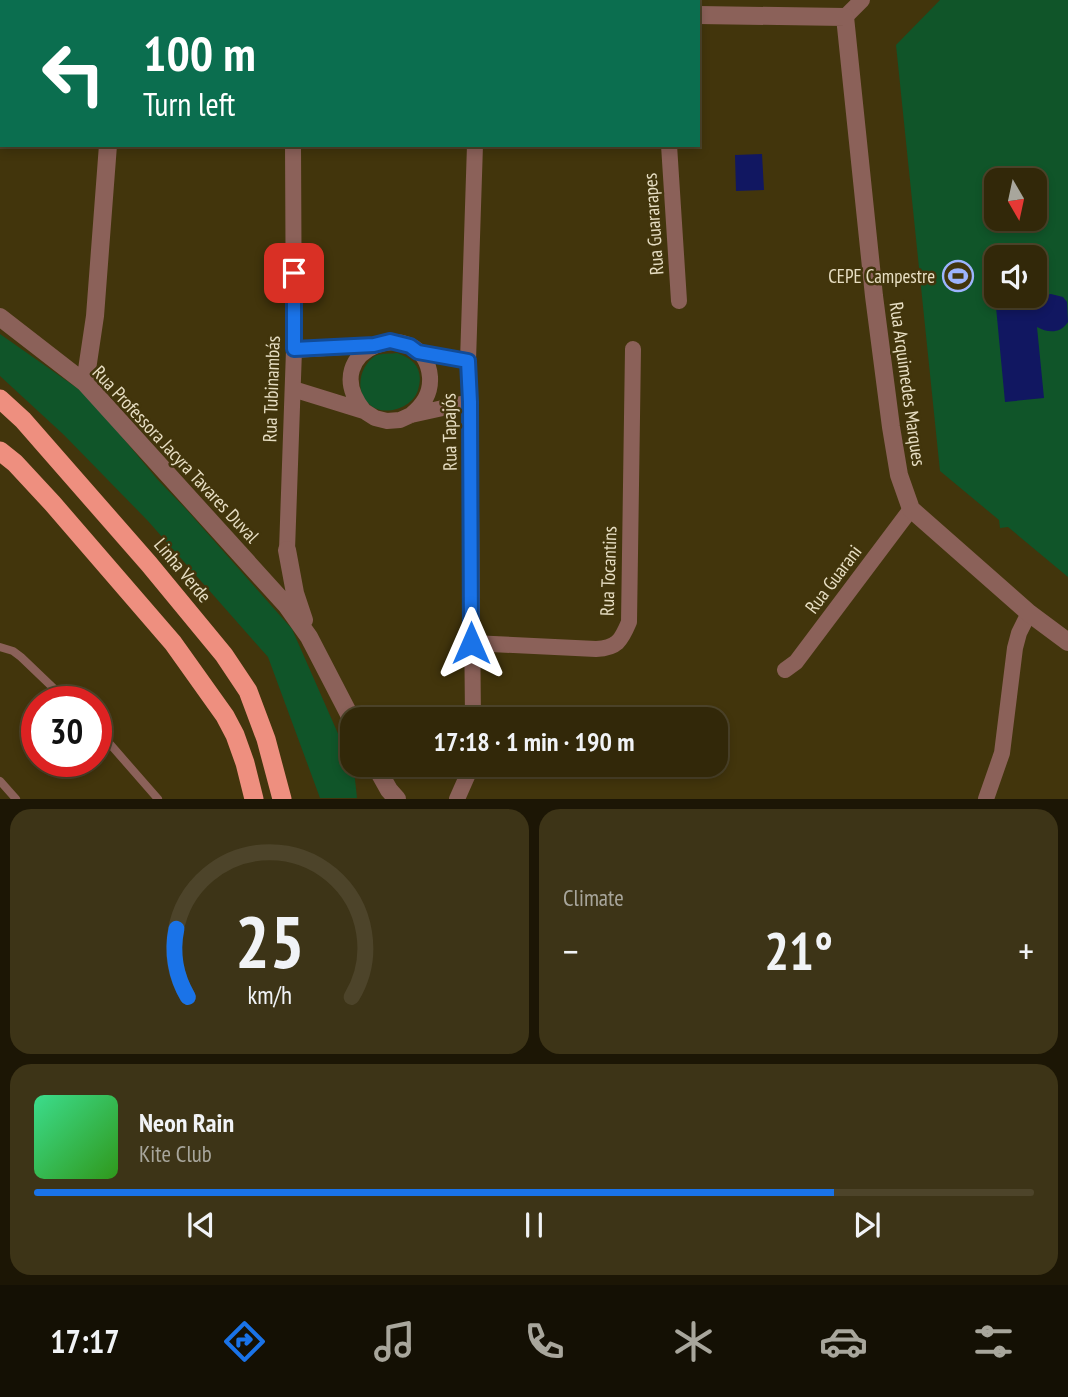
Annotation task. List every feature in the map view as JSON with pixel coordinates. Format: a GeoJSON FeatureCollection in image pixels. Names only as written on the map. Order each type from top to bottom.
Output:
{"type":"FeatureCollection","features":[{"type":"Feature","properties":{"kind":"highway","name":"Linha Verde"},"geometry":{"type":"LineString","coordinates":[[0,400],[23,420],[225,655],[248,691],[266,739],[282,799]]}},
{"type":"Feature","properties":{"kind":"highway"},"geometry":{"type":"LineString","coordinates":[[0,451],[15,463],[52,503],[173,643],[225,716],[235,735],[254,799]]}},
{"type":"Feature","properties":{"kind":"street"},"geometry":{"type":"LineString","coordinates":[[700,15],[845,17],[862,0]]}},
{"type":"Feature","properties":{"kind":"street","name":"Rua Arquimedes Marques"},"geometry":{"type":"LineString","coordinates":[[845,17],[874,296],[891,427],[899,475],[911,509],[1029,613],[1068,642]]}},
{"type":"Feature","properties":{"kind":"street"},"geometry":{"type":"LineString","coordinates":[[85,383],[95,316],[108,147]]}},
{"type":"Feature","properties":{"kind":"street","name":"Rua Tubinambás"},"geometry":{"type":"LineString","coordinates":[[287,550],[294,349],[293,147]]}},
{"type":"Feature","properties":{"kind":"street","name":"Rua Tapajós"},"geometry":{"type":"LineString","coordinates":[[473,707],[468,361],[475,147]]}},
{"type":"Feature","properties":{"kind":"street","name":"Rua Guararapes"},"geometry":{"type":"LineString","coordinates":[[669,147],[679,301]]}},
{"type":"Feature","properties":{"kind":"street","name":"Rua Professora Jacyra Tavares Duval"},"geometry":{"type":"LineString","coordinates":[[0,317],[85,383],[287,606],[309,637],[345,707]]}},
{"type":"Feature","properties":{"kind":"street"},"geometry":{"type":"LineString","coordinates":[[294,349],[374,345],[390,341],[410,346],[418,352],[430,373],[427,397],[421,407],[411,415]]}},
{"type":"Feature","properties":{"kind":"street"},"geometry":{"type":"LineString","coordinates":[[374,345],[355,363],[351,376],[356,401],[375,418],[400,420],[411,415],[470,402]]}},
{"type":"Feature","properties":{"kind":"street","name":"Rua Tocantins"},"geometry":{"type":"LineString","coordinates":[[471,643],[596,649],[610,648],[623,638],[629,622],[634,349]]}},
{"type":"Feature","properties":{"kind":"street"},"geometry":{"type":"LineString","coordinates":[[418,352],[468,361]]}},
{"type":"Feature","properties":{"kind":"street"},"geometry":{"type":"LineString","coordinates":[[293,389],[365,411]]}},
{"type":"Feature","properties":{"kind":"street","name":"Rua Guarani"},"geometry":{"type":"LineString","coordinates":[[785,670],[796,662],[911,509]]}},
{"type":"Feature","properties":{"kind":"street","name":"Rua Professora Jacyra Tavares Duval"},"geometry":{"type":"LineString","coordinates":[[254,570],[273,573],[282,565],[287,550]]}},
{"type":"Feature","properties":{"kind":"street","name":"Rua Professora Jacyra Tavares Duval"},"geometry":{"type":"LineString","coordinates":[[287,550],[295,593],[309,637]]}},
{"type":"Feature","properties":{"kind":"street"},"geometry":{"type":"LineString","coordinates":[[986,799],[1002,752],[1015,648],[1029,613]]}},
{"type":"Feature","properties":{"kind":"street"},"geometry":{"type":"LineString","coordinates":[[382,777],[397,799]]}},
{"type":"Feature","properties":{"kind":"street"},"geometry":{"type":"LineString","coordinates":[[457,799],[467,777]]}},
{"type":"Feature","properties":{"kind":"lane"},"geometry":{"type":"LineString","coordinates":[[0,648],[13,651],[51,686]]}},
{"type":"Feature","properties":{"kind":"lane"},"geometry":{"type":"LineString","coordinates":[[112,746],[158,799]]}},
{"type":"Feature","properties":{"kind":"lane"},"geometry":{"type":"LineString","coordinates":[[0,782],[16,799]]}},
{"type":"Feature","properties":{"kind":"green space","name":"CEPE Campestre"},"geometry":{"type":"Polygon","coordinates":[[[940,0],[1068,0],[1068,577],[1008,527],[1000,528],[999,520],[940,471],[896,45],[940,0]]]}},
{"type":"Feature","properties":{"kind":"green space"},"geometry":{"type":"Polygon","coordinates":[[[0,334],[87,395],[158,480],[292,629],[340,738],[340,777],[355,777],[357,798],[320,798],[268,657],[148,521],[64,435],[0,376],[0,334]]]}},
{"type":"Feature","properties":{"kind":"green space"},"geometry":{"type":"Polygon","coordinates":[[[397,353],[417,366],[420,377],[418,390],[410,402],[397,409],[375,408],[364,398],[362,392],[360,385],[363,372],[375,356],[397,353]]]}},
{"type":"Feature","properties":{"kind":"shaded area"},"geometry":{"type":"Polygon","coordinates":[[[762,154],[764,190],[736,191],[735,155],[762,154]]]}},
{"type":"Feature","properties":{"kind":"shaded area"},"geometry":{"type":"Polygon","coordinates":[[[1047,295],[1063,297],[1067,302],[1068,322],[1061,329],[1054,331],[1037,327],[1044,398],[1005,402],[996,308],[1047,308],[1047,295]]]}},
{"type":"Feature","properties":{"kind":"place","name":"CEPE Campestre"},"geometry":{"type":"Point","coordinates":[958,276]}},
{"type":"Feature","properties":{"kind":"route"},"geometry":{"type":"LineString","coordinates":[[294,273],[294,349],[374,345],[390,341],[410,346],[418,352],[468,361],[471,643]]}}]}
